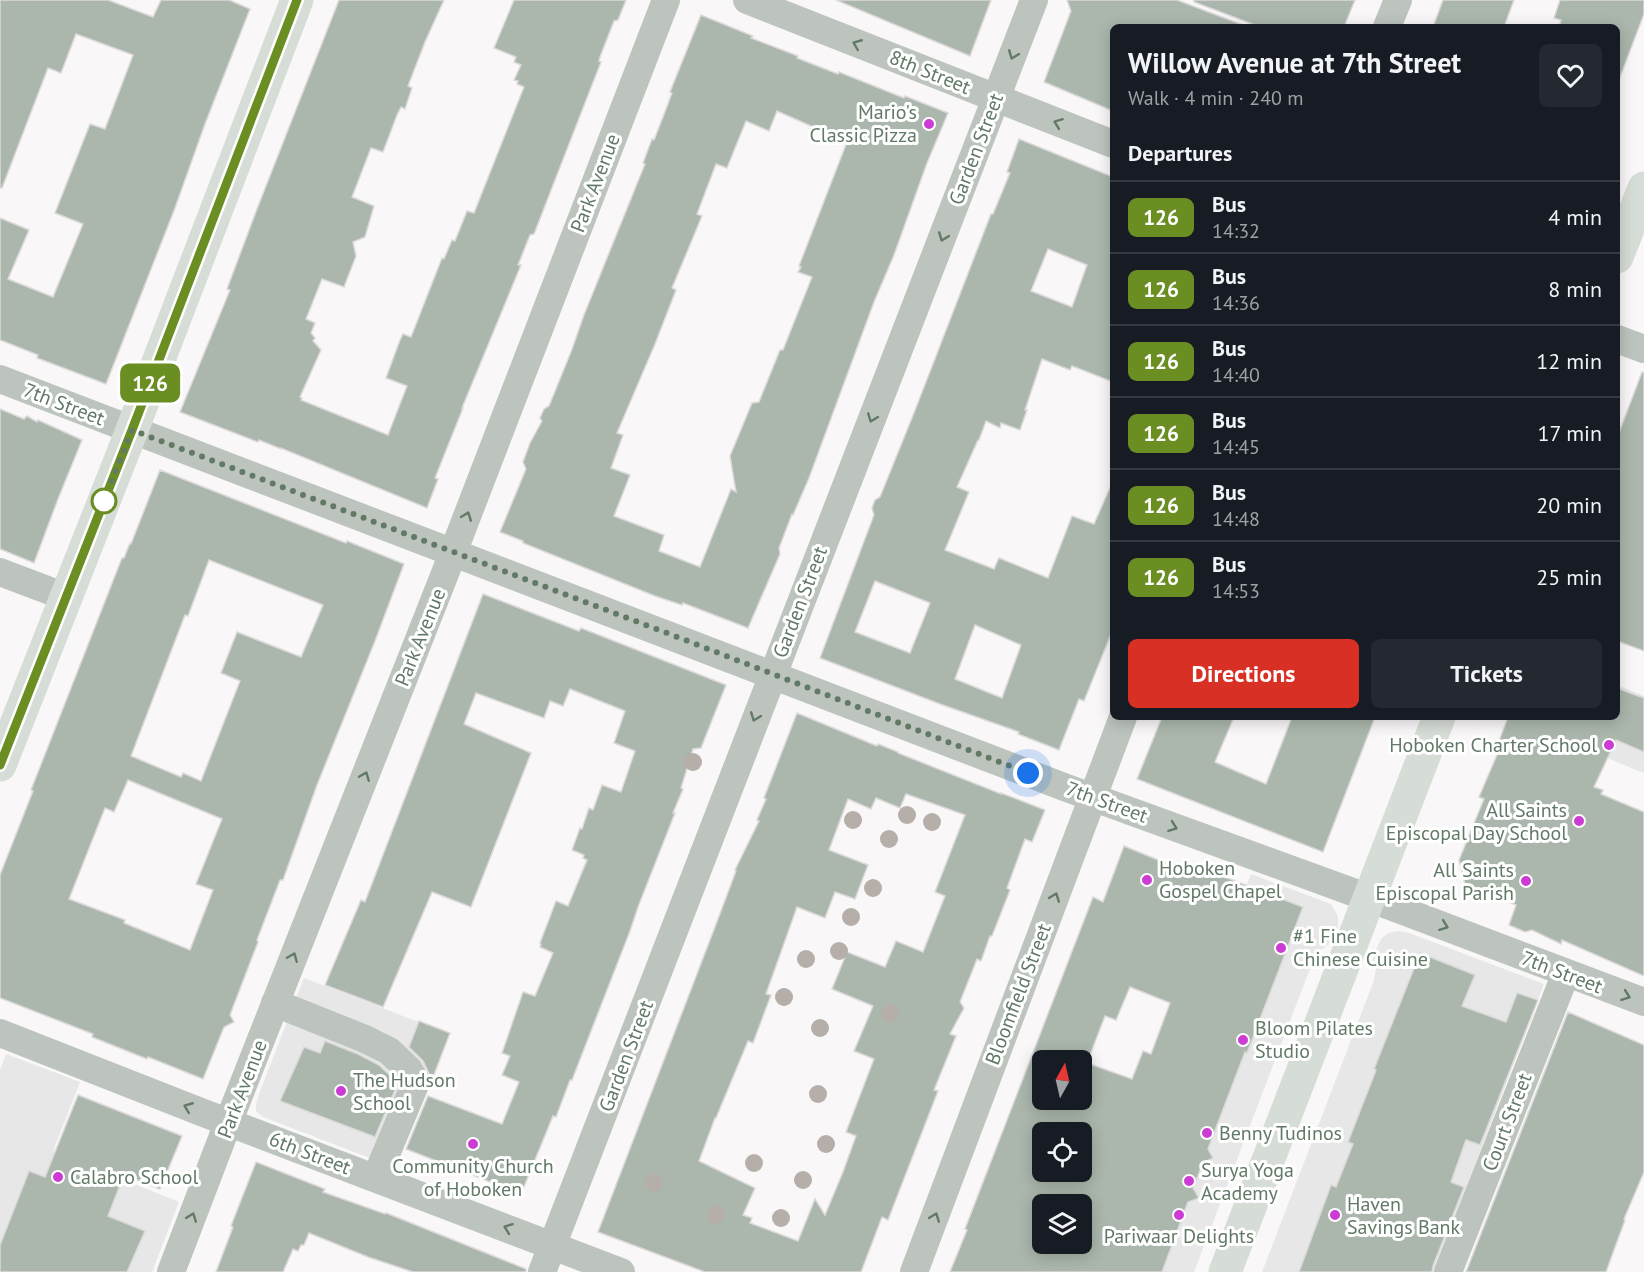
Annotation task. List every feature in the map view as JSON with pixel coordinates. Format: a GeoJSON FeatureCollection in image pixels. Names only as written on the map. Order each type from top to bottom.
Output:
{"type":"FeatureCollection","features":[{"type":"Feature","properties":{"kind":"main road"},"geometry":{"type":"LineString","coordinates":[[0,765],[132,430],[297,0]]}},
{"type":"Feature","properties":{"kind":"main road"},"geometry":{"type":"LineString","coordinates":[[1620,249],[1644,188]]}},
{"type":"Feature","properties":{"kind":"main road"},"geometry":{"type":"LineString","coordinates":[[1225,1272],[1438,720]]}},
{"type":"Feature","properties":{"kind":"street","name":"Park Avenue"},"geometry":{"type":"LineString","coordinates":[[171,1272],[666,0]]}},
{"type":"Feature","properties":{"kind":"street","name":"8th Street"},"geometry":{"type":"LineString","coordinates":[[747,0],[1110,143]]}},
{"type":"Feature","properties":{"kind":"street","name":"Garden Street"},"geometry":{"type":"LineString","coordinates":[[542,1272],[1034,0]]}},
{"type":"Feature","properties":{"kind":"street"},"geometry":{"type":"LineString","coordinates":[[1388,24],[1398,0]]}},
{"type":"Feature","properties":{"kind":"street"},"geometry":{"type":"LineString","coordinates":[[1620,340],[1644,349]]}},
{"type":"Feature","properties":{"kind":"street","name":"7th Street"},"geometry":{"type":"LineString","coordinates":[[0,379],[1092,797],[1370,898],[1644,1002]]}},
{"type":"Feature","properties":{"kind":"street"},"geometry":{"type":"LineString","coordinates":[[0,572],[66,597]]}},
{"type":"Feature","properties":{"kind":"street","name":"Bloomfield Street"},"geometry":{"type":"LineString","coordinates":[[915,1272],[1121,720]]}},
{"type":"Feature","properties":{"kind":"street","name":"Court Street"},"geometry":{"type":"LineString","coordinates":[[1448,1272],[1566,973]]}},
{"type":"Feature","properties":{"kind":"street"},"geometry":{"type":"LineString","coordinates":[[275,1003],[365,1039],[389,1052],[409,1070],[416,1082],[376,1178]]}},
{"type":"Feature","properties":{"kind":"street","name":"6th Street"},"geometry":{"type":"LineString","coordinates":[[0,1033],[621,1272]]}},
{"type":"Feature","properties":{"kind":"shaded area","name":"Hoboken Charter School"},"geometry":{"type":"Polygon","coordinates":[[[1620,686],[1644,696],[1644,773],[1513,720],[1620,720],[1620,686]]]}},
{"type":"Feature","properties":{"kind":"shaded area"},"geometry":{"type":"Polygon","coordinates":[[[1251,874],[1331,904],[1338,916],[1336,934],[1330,944],[1316,953],[1194,1272],[1091,1272],[1251,874]]]}},
{"type":"Feature","properties":{"kind":"shaded area"},"geometry":{"type":"Polygon","coordinates":[[[1398,931],[1409,933],[1544,984],[1434,1272],[1262,1272],[1373,983],[1376,970],[1373,959],[1375,951],[1381,939],[1388,933],[1398,931]]]}},
{"type":"Feature","properties":{"kind":"shaded area"},"geometry":{"type":"Polygon","coordinates":[[[304,978],[447,1033],[396,1168],[263,1117],[256,1111],[259,1094],[304,978]]]}},
{"type":"Feature","properties":{"kind":"shaded area","name":"Calabro School"},"geometry":{"type":"Polygon","coordinates":[[[6,1054],[80,1082],[53,1151],[179,1202],[152,1272],[0,1272],[0,1070],[6,1054]]]}},
{"type":"Feature","properties":{"kind":"building"},"geometry":{"type":"Polygon","coordinates":[[[0,0],[108,0],[153,17],[161,0],[229,0],[250,9],[106,384],[37,358],[38,355],[0,340],[0,218],[29,230],[8,279],[53,297],[83,224],[55,213],[90,124],[105,129],[133,55],[76,34],[61,73],[48,68],[2,188],[0,188],[0,0]]]}},
{"type":"Feature","properties":{"kind":"building"},"geometry":{"type":"Polygon","coordinates":[[[339,0],[444,0],[408,86],[412,88],[405,109],[401,107],[383,152],[371,148],[352,197],[374,206],[365,237],[353,242],[356,256],[344,287],[322,279],[306,319],[315,323],[311,333],[315,338],[313,341],[321,350],[300,397],[301,400],[388,435],[407,386],[386,378],[400,340],[403,334],[411,337],[442,258],[444,259],[452,240],[455,241],[467,211],[474,213],[524,87],[514,80],[521,65],[514,62],[516,57],[494,48],[514,0],[626,0],[618,20],[614,21],[600,57],[601,62],[534,234],[530,235],[518,265],[521,265],[435,478],[438,479],[427,508],[281,448],[259,440],[258,442],[180,412],[230,290],[227,289],[257,209],[339,0]]]}},
{"type":"Feature","properties":{"kind":"building"},"geometry":{"type":"Polygon","coordinates":[[[836,0],[991,0],[970,56],[836,0]]]}},
{"type":"Feature","properties":{"kind":"building"},"geometry":{"type":"Polygon","coordinates":[[[1067,0],[1177,0],[1240,24],[1110,24],[1110,110],[1044,82],[1071,11],[1067,0]]]}},
{"type":"Feature","properties":{"kind":"building"},"geometry":{"type":"Polygon","coordinates":[[[1194,0],[1355,0],[1345,24],[1252,24],[1194,2],[1194,0]]]}},
{"type":"Feature","properties":{"kind":"building"},"geometry":{"type":"Polygon","coordinates":[[[1443,0],[1514,0],[1505,24],[1434,24],[1443,0]]]}},
{"type":"Feature","properties":{"kind":"building"},"geometry":{"type":"Polygon","coordinates":[[[1560,0],[1644,0],[1644,14],[1620,77],[1620,24],[1560,24],[1561,20],[1554,18],[1560,0]]]}},
{"type":"Feature","properties":{"kind":"building"},"geometry":{"type":"Polygon","coordinates":[[[701,15],[798,56],[797,58],[948,113],[874,302],[809,478],[779,548],[780,554],[748,628],[683,603],[682,605],[655,596],[500,532],[526,469],[523,462],[530,443],[542,421],[540,418],[544,409],[549,406],[571,352],[645,164],[643,163],[652,139],[654,140],[663,117],[672,93],[670,92],[701,15]],[[777,111],[769,131],[746,121],[727,168],[716,164],[697,214],[702,216],[672,288],[676,290],[617,433],[623,435],[611,468],[630,475],[614,516],[664,535],[659,551],[700,567],[731,489],[736,492],[730,456],[752,403],[759,402],[780,350],[783,350],[812,277],[798,272],[801,267],[799,266],[847,142],[777,111]]]}},
{"type":"Feature","properties":{"kind":"building"},"geometry":{"type":"Polygon","coordinates":[[[1019,139],[1110,176],[1110,381],[1072,366],[1070,370],[1042,359],[1020,430],[1001,423],[1000,428],[986,421],[957,487],[969,492],[945,550],[994,569],[999,558],[1048,578],[1072,516],[1094,524],[1110,488],[1110,636],[1084,701],[1079,699],[1059,750],[1018,734],[1019,732],[820,658],[874,515],[872,508],[875,500],[880,497],[991,214],[993,214],[1010,173],[1007,172],[1019,139]],[[1048,249],[1031,291],[1072,307],[1087,265],[1048,249]],[[875,581],[855,632],[910,653],[930,603],[875,581]],[[975,625],[955,679],[1002,698],[1021,645],[975,625]]]}},
{"type":"Feature","properties":{"kind":"building"},"geometry":{"type":"Polygon","coordinates":[[[1642,372],[1644,373],[1644,651],[1620,642],[1620,430],[1642,372]]]}},
{"type":"Feature","properties":{"kind":"building"},"geometry":{"type":"Polygon","coordinates":[[[0,409],[24,419],[27,416],[37,422],[38,420],[82,440],[34,563],[0,549],[0,409]]]}},
{"type":"Feature","properties":{"kind":"building"},"geometry":{"type":"Polygon","coordinates":[[[160,470],[404,564],[317,785],[283,880],[280,880],[257,940],[230,1015],[234,1022],[224,1027],[203,1079],[148,1057],[147,1059],[92,1037],[93,1034],[0,998],[0,875],[122,558],[131,544],[160,470]],[[209,560],[188,616],[185,615],[131,756],[181,777],[183,773],[201,781],[240,681],[221,673],[237,632],[301,657],[323,605],[209,560]],[[128,780],[114,812],[105,808],[69,899],[125,920],[124,923],[190,950],[213,890],[196,884],[222,819],[128,780]]]}},
{"type":"Feature","properties":{"kind":"building"},"geometry":{"type":"Polygon","coordinates":[[[483,594],[579,631],[581,628],[726,685],[701,748],[693,749],[681,788],[683,789],[673,813],[675,813],[630,931],[572,1080],[570,1080],[556,1117],[553,1116],[521,1194],[406,1149],[428,1096],[502,1124],[519,1082],[502,1075],[510,1056],[502,1053],[523,992],[535,996],[553,953],[540,947],[540,943],[556,901],[568,906],[587,860],[583,858],[584,855],[572,850],[589,808],[593,810],[602,785],[621,792],[635,751],[614,743],[625,711],[570,689],[563,706],[550,701],[544,718],[476,693],[464,724],[531,753],[471,907],[432,892],[383,1007],[325,985],[361,900],[365,902],[483,594]]]}},
{"type":"Feature","properties":{"kind":"building"},"geometry":{"type":"Polygon","coordinates":[[[1620,689],[1644,698],[1644,752],[1616,740],[1594,787],[1603,790],[1601,794],[1644,812],[1644,976],[1562,940],[1561,944],[1532,930],[1525,932],[1509,925],[1516,905],[1465,884],[1459,860],[1484,799],[1479,797],[1499,750],[1496,749],[1507,720],[1620,720],[1620,689]]]}},
{"type":"Feature","properties":{"kind":"building"},"geometry":{"type":"Polygon","coordinates":[[[797,713],[1045,810],[1032,842],[1025,839],[1007,888],[1010,890],[992,936],[990,936],[981,961],[977,959],[960,1002],[964,1008],[950,1034],[956,1036],[934,1090],[938,1091],[888,1220],[882,1217],[861,1272],[705,1272],[598,1232],[735,870],[759,821],[757,820],[766,799],[764,798],[797,713]],[[906,794],[900,808],[876,798],[871,809],[848,799],[829,850],[868,865],[855,899],[835,892],[825,918],[797,907],[766,994],[771,995],[753,1043],[748,1041],[699,1161],[755,1188],[743,1215],[752,1218],[750,1223],[798,1241],[815,1199],[825,1215],[856,1136],[846,1132],[874,1059],[854,1051],[873,1006],[832,989],[847,952],[885,967],[896,941],[923,952],[945,896],[935,892],[965,815],[906,794]]]}},
{"type":"Feature","properties":{"kind":"building"},"geometry":{"type":"Polygon","coordinates":[[[1161,720],[1233,720],[1215,762],[1266,784],[1291,720],[1374,720],[1323,852],[1137,779],[1161,720]]]}},
{"type":"Feature","properties":{"kind":"building"},"geometry":{"type":"Polygon","coordinates":[[[1124,846],[1185,871],[1188,863],[1303,907],[1208,1149],[1213,1158],[1203,1163],[1193,1188],[1199,1198],[1188,1202],[1162,1272],[950,1272],[1032,1055],[1032,1110],[1092,1110],[1092,1065],[1132,1079],[1143,1051],[1151,1054],[1170,1003],[1130,987],[1116,1020],[1105,1016],[1092,1050],[1034,1050],[1093,897],[1103,902],[1124,846]]]}},
{"type":"Feature","properties":{"kind":"building"},"geometry":{"type":"Polygon","coordinates":[[[1420,953],[1475,975],[1462,1006],[1506,1022],[1517,993],[1538,1000],[1480,1145],[1466,1140],[1451,1182],[1464,1187],[1432,1272],[1299,1272],[1331,1185],[1336,1187],[1353,1144],[1348,1142],[1420,953]]]}},
{"type":"Feature","properties":{"kind":"building"},"geometry":{"type":"Polygon","coordinates":[[[1568,1012],[1644,1045],[1644,1172],[1624,1219],[1606,1272],[1466,1272],[1568,1012]]]}},
{"type":"Feature","properties":{"kind":"building"},"geometry":{"type":"Polygon","coordinates":[[[419,1021],[450,1033],[432,1080],[423,1061],[409,1047],[419,1021]]]}},
{"type":"Feature","properties":{"kind":"building","name":"The Hudson School"},"geometry":{"type":"Polygon","coordinates":[[[325,1041],[379,1065],[398,1083],[375,1137],[280,1101],[304,1047],[320,1053],[325,1041]]]}},
{"type":"Feature","properties":{"kind":"building"},"geometry":{"type":"Polygon","coordinates":[[[78,1095],[182,1136],[160,1189],[124,1175],[108,1216],[145,1231],[127,1272],[0,1272],[0,1245],[29,1171],[45,1177],[78,1095]]]}},
{"type":"Feature","properties":{"kind":"building"},"geometry":{"type":"Polygon","coordinates":[[[256,1162],[325,1189],[323,1192],[386,1213],[526,1269],[526,1272],[413,1272],[309,1233],[304,1245],[301,1245],[298,1251],[293,1249],[283,1272],[216,1272],[256,1162]]]}},
{"type":"Feature","properties":{"kind":"bus line","name":"126"},"geometry":{"type":"LineString","coordinates":[[0,765],[132,430],[297,0]]}},
{"type":"Feature","properties":{"kind":"place","name":"Mario's Classic Pizza"},"geometry":{"type":"Point","coordinates":[929,124]}},
{"type":"Feature","properties":{"kind":"place","name":"Hoboken Charter School"},"geometry":{"type":"Point","coordinates":[1609,745]}},
{"type":"Feature","properties":{"kind":"place","name":"All Saints Episcopal Day School"},"geometry":{"type":"Point","coordinates":[1579,821]}},
{"type":"Feature","properties":{"kind":"place","name":"Hoboken Gospel Chapel"},"geometry":{"type":"Point","coordinates":[1147,880]}},
{"type":"Feature","properties":{"kind":"place","name":"All Saints Episcopal Parish"},"geometry":{"type":"Point","coordinates":[1526,881]}},
{"type":"Feature","properties":{"kind":"place","name":"#1 Fine Chinese Cuisine"},"geometry":{"type":"Point","coordinates":[1281,948]}},
{"type":"Feature","properties":{"kind":"place","name":"Bloom Pilates Studio"},"geometry":{"type":"Point","coordinates":[1243,1040]}},
{"type":"Feature","properties":{"kind":"place","name":"The Hudson School"},"geometry":{"type":"Point","coordinates":[341,1091]}},
{"type":"Feature","properties":{"kind":"place","name":"Benny Tudinos"},"geometry":{"type":"Point","coordinates":[1207,1133]}},
{"type":"Feature","properties":{"kind":"place","name":"Community Church of Hoboken"},"geometry":{"type":"Point","coordinates":[473,1144]}},
{"type":"Feature","properties":{"kind":"place","name":"Calabro School"},"geometry":{"type":"Point","coordinates":[58,1177]}},
{"type":"Feature","properties":{"kind":"place","name":"Surya Yoga Academy"},"geometry":{"type":"Point","coordinates":[1189,1181]}},
{"type":"Feature","properties":{"kind":"place","name":"Pariwaar Delights"},"geometry":{"type":"Point","coordinates":[1179,1215]}},
{"type":"Feature","properties":{"kind":"place","name":"Haven Savings Bank"},"geometry":{"type":"Point","coordinates":[1335,1215]}},
{"type":"Feature","properties":{"kind":"route"},"geometry":{"type":"LineString","coordinates":[[104,501],[132,430],[1028,773]]}}]}
